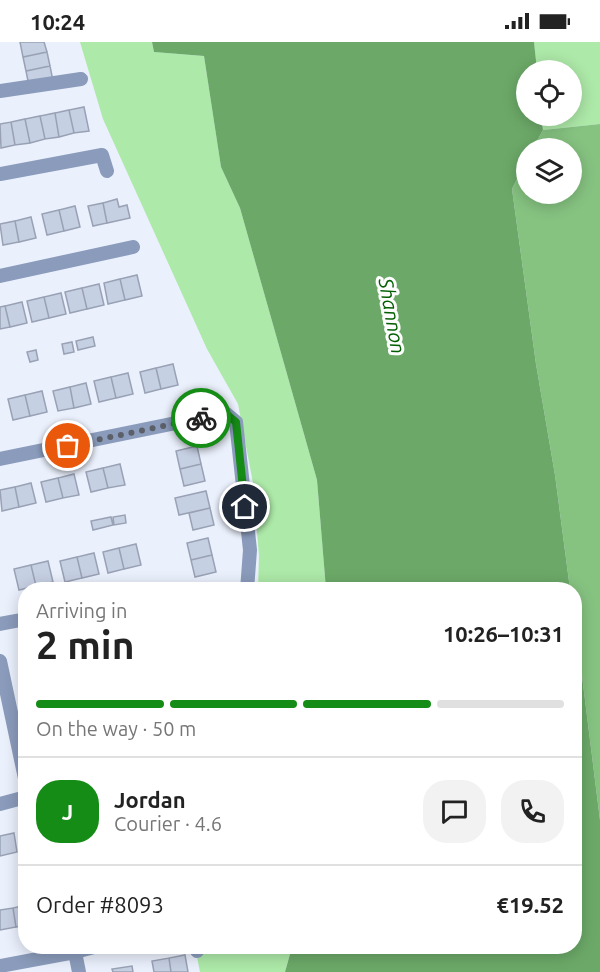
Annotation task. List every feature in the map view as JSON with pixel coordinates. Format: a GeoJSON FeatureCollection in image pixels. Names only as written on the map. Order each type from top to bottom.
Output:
{"type":"FeatureCollection","features":[{"type":"Feature","properties":{"kind":"street"},"geometry":{"type":"LineString","coordinates":[[0,91],[81,79]]}},
{"type":"Feature","properties":{"kind":"street"},"geometry":{"type":"LineString","coordinates":[[0,174],[101,148],[107,171]]}},
{"type":"Feature","properties":{"kind":"street"},"geometry":{"type":"LineString","coordinates":[[0,276],[133,247]]}},
{"type":"Feature","properties":{"kind":"street"},"geometry":{"type":"LineString","coordinates":[[0,459],[225,413],[236,422],[250,550],[248,582]]}},
{"type":"Feature","properties":{"kind":"street"},"geometry":{"type":"LineString","coordinates":[[0,624],[18,621]]}},
{"type":"Feature","properties":{"kind":"street"},"geometry":{"type":"LineString","coordinates":[[0,661],[18,745]]}},
{"type":"Feature","properties":{"kind":"street"},"geometry":{"type":"LineString","coordinates":[[0,804],[18,799]]}},
{"type":"Feature","properties":{"kind":"street"},"geometry":{"type":"LineString","coordinates":[[0,966],[64,954]]}},
{"type":"Feature","properties":{"kind":"street"},"geometry":{"type":"LineString","coordinates":[[75,954],[79,972]]}},
{"type":"Feature","properties":{"kind":"shaded area"},"geometry":{"type":"Polygon","coordinates":[[[80,42],[152,42],[154,52],[204,56],[221,167],[240,208],[317,480],[325,582],[258,582],[259,556],[253,483],[238,404],[207,349],[103,119],[80,42]]]}},
{"type":"Feature","properties":{"kind":"shaded area"},"geometry":{"type":"Polygon","coordinates":[[[534,42],[600,42],[600,124],[582,126],[582,60],[536,60],[534,42]]]}},
{"type":"Feature","properties":{"kind":"shaded area"},"geometry":{"type":"Polygon","coordinates":[[[600,124],[600,820],[582,676],[582,582],[569,582],[512,189],[516,181],[516,204],[582,204],[582,138],[539,138],[543,130],[600,124]]]}},
{"type":"Feature","properties":{"kind":"shaded area"},"geometry":{"type":"Polygon","coordinates":[[[542,126],[581,126],[543,130],[542,126]]]}},
{"type":"Feature","properties":{"kind":"shaded area"},"geometry":{"type":"Polygon","coordinates":[[[196,954],[290,954],[285,972],[200,972],[196,954]]]}},
{"type":"Feature","properties":{"kind":"water","name":"Shannon"},"geometry":{"type":"Polygon","coordinates":[[[152,42],[534,42],[536,60],[516,60],[516,126],[542,126],[543,130],[539,138],[516,138],[516,181],[512,189],[569,582],[325,582],[317,480],[240,208],[221,167],[204,56],[154,52],[152,42]]]}},
{"type":"Feature","properties":{"kind":"water"},"geometry":{"type":"Polygon","coordinates":[[[582,676],[600,820],[600,972],[285,972],[290,954],[582,954],[582,676]]]}},
{"type":"Feature","properties":{"kind":"building"},"geometry":{"type":"Polygon","coordinates":[[[20,42],[44,42],[47,52],[23,57],[20,42]]]}},
{"type":"Feature","properties":{"kind":"building"},"geometry":{"type":"Polygon","coordinates":[[[47,52],[50,66],[26,71],[23,57],[47,52]]]}},
{"type":"Feature","properties":{"kind":"building"},"geometry":{"type":"Polygon","coordinates":[[[50,66],[53,81],[29,86],[26,71],[50,66]]]}},
{"type":"Feature","properties":{"kind":"building"},"geometry":{"type":"Polygon","coordinates":[[[84,107],[89,131],[74,133],[69,110],[84,107]]]}},
{"type":"Feature","properties":{"kind":"building"},"geometry":{"type":"Polygon","coordinates":[[[69,110],[74,133],[59,137],[55,113],[69,110]]]}},
{"type":"Feature","properties":{"kind":"building"},"geometry":{"type":"Polygon","coordinates":[[[55,113],[59,137],[45,139],[40,116],[55,113]]]}},
{"type":"Feature","properties":{"kind":"building"},"geometry":{"type":"Polygon","coordinates":[[[40,116],[45,139],[30,143],[25,119],[40,116]]]}},
{"type":"Feature","properties":{"kind":"building"},"geometry":{"type":"Polygon","coordinates":[[[25,119],[30,143],[15,145],[11,122],[25,119]]]}},
{"type":"Feature","properties":{"kind":"building"},"geometry":{"type":"Polygon","coordinates":[[[11,122],[15,145],[1,148],[0,124],[11,122]]]}},
{"type":"Feature","properties":{"kind":"building"},"geometry":{"type":"Polygon","coordinates":[[[117,199],[119,207],[127,205],[130,218],[107,223],[103,203],[117,199]]]}},
{"type":"Feature","properties":{"kind":"building"},"geometry":{"type":"Polygon","coordinates":[[[103,203],[107,223],[93,226],[88,206],[103,203]]]}},
{"type":"Feature","properties":{"kind":"building"},"geometry":{"type":"Polygon","coordinates":[[[75,206],[80,227],[64,231],[59,210],[75,206]]]}},
{"type":"Feature","properties":{"kind":"building"},"geometry":{"type":"Polygon","coordinates":[[[59,210],[64,231],[47,235],[42,214],[59,210]]]}},
{"type":"Feature","properties":{"kind":"building"},"geometry":{"type":"Polygon","coordinates":[[[31,217],[36,238],[19,242],[15,221],[31,217]]]}},
{"type":"Feature","properties":{"kind":"building"},"geometry":{"type":"Polygon","coordinates":[[[15,221],[19,242],[3,245],[0,224],[15,221]]]}},
{"type":"Feature","properties":{"kind":"building"},"geometry":{"type":"Polygon","coordinates":[[[137,275],[142,296],[125,300],[120,279],[137,275]]]}},
{"type":"Feature","properties":{"kind":"building"},"geometry":{"type":"Polygon","coordinates":[[[120,279],[125,300],[108,304],[104,283],[120,279]]]}},
{"type":"Feature","properties":{"kind":"building"},"geometry":{"type":"Polygon","coordinates":[[[99,284],[104,305],[87,309],[82,288],[99,284]]]}},
{"type":"Feature","properties":{"kind":"building"},"geometry":{"type":"Polygon","coordinates":[[[82,288],[87,309],[70,313],[65,292],[82,288]]]}},
{"type":"Feature","properties":{"kind":"building"},"geometry":{"type":"Polygon","coordinates":[[[61,293],[66,314],[49,318],[44,297],[61,293]]]}},
{"type":"Feature","properties":{"kind":"building"},"geometry":{"type":"Polygon","coordinates":[[[44,297],[49,318],[32,322],[27,301],[44,297]]]}},
{"type":"Feature","properties":{"kind":"building"},"geometry":{"type":"Polygon","coordinates":[[[22,302],[27,323],[10,327],[5,306],[22,302]]]}},
{"type":"Feature","properties":{"kind":"building"},"geometry":{"type":"Polygon","coordinates":[[[5,306],[10,327],[0,329],[0,307],[5,306]]]}},
{"type":"Feature","properties":{"kind":"building"},"geometry":{"type":"Polygon","coordinates":[[[93,337],[95,346],[78,350],[76,341],[93,337]]]}},
{"type":"Feature","properties":{"kind":"building"},"geometry":{"type":"Polygon","coordinates":[[[72,342],[74,352],[64,354],[62,344],[72,342]]]}},
{"type":"Feature","properties":{"kind":"building"},"geometry":{"type":"Polygon","coordinates":[[[36,350],[38,360],[30,362],[27,352],[36,350]]]}},
{"type":"Feature","properties":{"kind":"building"},"geometry":{"type":"Polygon","coordinates":[[[173,364],[178,385],[161,389],[156,368],[173,364]]]}},
{"type":"Feature","properties":{"kind":"building"},"geometry":{"type":"Polygon","coordinates":[[[156,368],[161,389],[145,393],[140,372],[156,368]]]}},
{"type":"Feature","properties":{"kind":"building"},"geometry":{"type":"Polygon","coordinates":[[[128,373],[133,394],[116,398],[111,377],[128,373]]]}},
{"type":"Feature","properties":{"kind":"building"},"geometry":{"type":"Polygon","coordinates":[[[111,377],[116,398],[99,402],[94,381],[111,377]]]}},
{"type":"Feature","properties":{"kind":"building"},"geometry":{"type":"Polygon","coordinates":[[[86,383],[91,404],[74,408],[70,387],[86,383]]]}},
{"type":"Feature","properties":{"kind":"building"},"geometry":{"type":"Polygon","coordinates":[[[70,387],[74,408],[58,411],[53,391],[70,387]]]}},
{"type":"Feature","properties":{"kind":"building"},"geometry":{"type":"Polygon","coordinates":[[[42,391],[47,412],[30,416],[25,395],[42,391]]]}},
{"type":"Feature","properties":{"kind":"building"},"geometry":{"type":"Polygon","coordinates":[[[25,395],[30,416],[13,420],[8,399],[25,395]]]}},
{"type":"Feature","properties":{"kind":"building"},"geometry":{"type":"Polygon","coordinates":[[[197,446],[201,464],[180,469],[176,451],[197,446]]]}},
{"type":"Feature","properties":{"kind":"building"},"geometry":{"type":"Polygon","coordinates":[[[120,464],[125,485],[108,488],[103,468],[120,464]]]}},
{"type":"Feature","properties":{"kind":"building"},"geometry":{"type":"Polygon","coordinates":[[[201,464],[205,481],[184,486],[180,469],[201,464]]]}},
{"type":"Feature","properties":{"kind":"building"},"geometry":{"type":"Polygon","coordinates":[[[103,468],[108,488],[91,492],[86,472],[103,468]]]}},
{"type":"Feature","properties":{"kind":"building"},"geometry":{"type":"Polygon","coordinates":[[[74,474],[79,495],[63,498],[58,478],[74,474]]]}},
{"type":"Feature","properties":{"kind":"building"},"geometry":{"type":"Polygon","coordinates":[[[58,478],[63,498],[46,502],[41,482],[58,478]]]}},
{"type":"Feature","properties":{"kind":"building"},"geometry":{"type":"Polygon","coordinates":[[[31,483],[36,503],[19,507],[15,487],[31,483]]]}},
{"type":"Feature","properties":{"kind":"building"},"geometry":{"type":"Polygon","coordinates":[[[15,487],[19,507],[2,511],[0,490],[15,487]]]}},
{"type":"Feature","properties":{"kind":"building"},"geometry":{"type":"Polygon","coordinates":[[[206,491],[210,508],[179,515],[175,498],[206,491]]]}},
{"type":"Feature","properties":{"kind":"building"},"geometry":{"type":"Polygon","coordinates":[[[210,508],[214,525],[193,530],[189,513],[210,508]]]}},
{"type":"Feature","properties":{"kind":"building"},"geometry":{"type":"Polygon","coordinates":[[[125,515],[126,523],[114,525],[113,517],[125,515]]]}},
{"type":"Feature","properties":{"kind":"building"},"geometry":{"type":"Polygon","coordinates":[[[111,517],[113,525],[93,530],[91,521],[111,517]]]}},
{"type":"Feature","properties":{"kind":"building"},"geometry":{"type":"Polygon","coordinates":[[[208,538],[212,555],[191,560],[187,543],[208,538]]]}},
{"type":"Feature","properties":{"kind":"building"},"geometry":{"type":"Polygon","coordinates":[[[136,544],[141,565],[124,569],[119,548],[136,544]]]}},
{"type":"Feature","properties":{"kind":"building"},"geometry":{"type":"Polygon","coordinates":[[[119,548],[124,569],[108,573],[103,552],[119,548]]]}},
{"type":"Feature","properties":{"kind":"building"},"geometry":{"type":"Polygon","coordinates":[[[94,553],[99,574],[82,578],[77,557],[94,553]]]}},
{"type":"Feature","properties":{"kind":"building"},"geometry":{"type":"Polygon","coordinates":[[[212,555],[216,572],[195,577],[191,560],[212,555]]]}},
{"type":"Feature","properties":{"kind":"building"},"geometry":{"type":"Polygon","coordinates":[[[77,557],[82,578],[65,582],[60,561],[77,557]]]}},
{"type":"Feature","properties":{"kind":"building"},"geometry":{"type":"Polygon","coordinates":[[[48,561],[53,582],[35,582],[31,565],[48,561]]]}},
{"type":"Feature","properties":{"kind":"building"},"geometry":{"type":"Polygon","coordinates":[[[31,565],[35,582],[18,582],[18,586],[14,569],[31,565]]]}},
{"type":"Feature","properties":{"kind":"building"},"geometry":{"type":"Polygon","coordinates":[[[14,833],[17,852],[0,856],[0,836],[14,833]]]}},
{"type":"Feature","properties":{"kind":"building"},"geometry":{"type":"Polygon","coordinates":[[[18,907],[18,927],[16,927],[13,908],[18,907]]]}},
{"type":"Feature","properties":{"kind":"building"},"geometry":{"type":"Polygon","coordinates":[[[13,908],[16,927],[0,930],[0,910],[13,908]]]}},
{"type":"Feature","properties":{"kind":"building"},"geometry":{"type":"Polygon","coordinates":[[[185,955],[188,972],[171,972],[169,958],[185,955]]]}},
{"type":"Feature","properties":{"kind":"building"},"geometry":{"type":"Polygon","coordinates":[[[169,958],[171,972],[154,972],[152,961],[169,958]]]}},
{"type":"Feature","properties":{"kind":"building"},"geometry":{"type":"Polygon","coordinates":[[[132,966],[133,972],[113,972],[112,969],[132,966]]]}},
{"type":"Feature","properties":{"kind":"way so far"},"geometry":{"type":"LineString","coordinates":[[68,446],[201,418]]}},
{"type":"Feature","properties":{"kind":"route"},"geometry":{"type":"LineString","coordinates":[[201,418],[225,413],[236,422],[245,507]]}}]}
